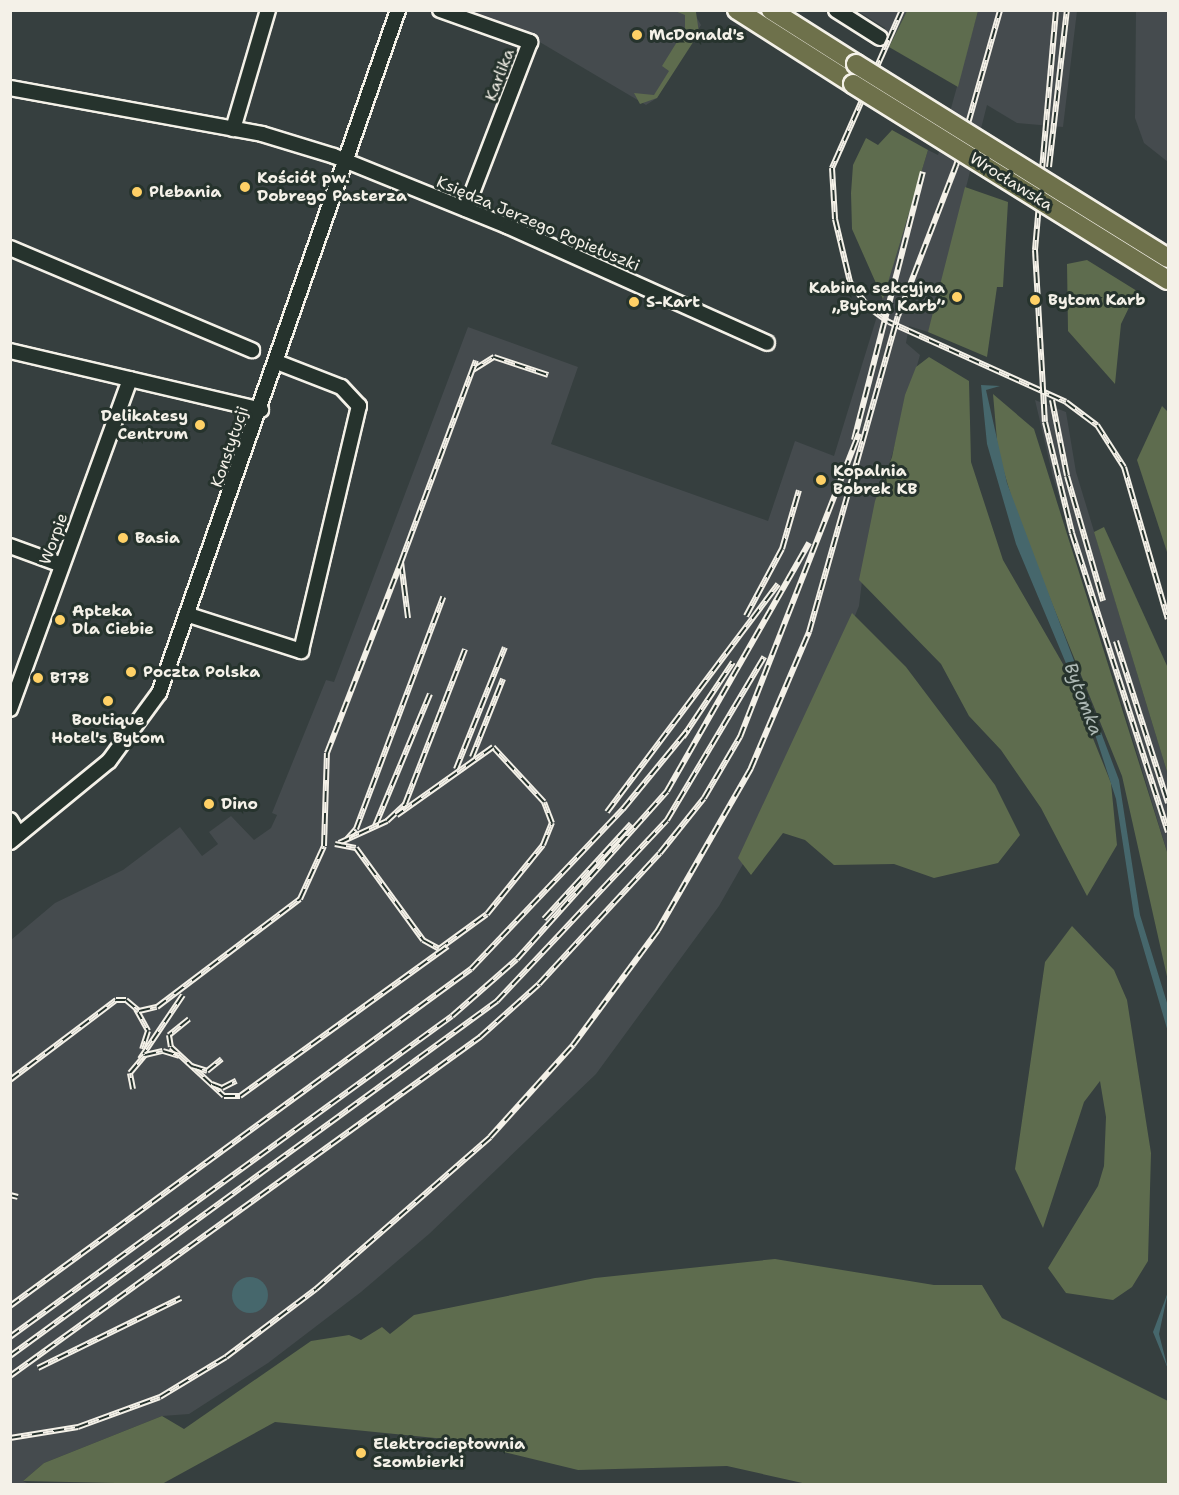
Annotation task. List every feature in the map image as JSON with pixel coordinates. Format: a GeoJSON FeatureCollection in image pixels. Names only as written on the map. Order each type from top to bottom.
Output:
{"type":"FeatureCollection","features":[{"type":"Feature","properties":{"kind":"main road","name":"Wrocławska"},"geometry":{"type":"LineString","coordinates":[[737,10],[1168,280]]}},
{"type":"Feature","properties":{"kind":"main road","name":"Wrocławska"},"geometry":{"type":"LineString","coordinates":[[771,10],[1168,258]]}},
{"type":"Feature","properties":{"kind":"street"},"geometry":{"type":"LineString","coordinates":[[233,129],[268,10]]}},
{"type":"Feature","properties":{"kind":"street","name":"Konstytucji"},"geometry":{"type":"LineString","coordinates":[[15,839],[128,740],[159,693],[261,410],[398,10]]}},
{"type":"Feature","properties":{"kind":"street","name":"Karlika"},"geometry":{"type":"LineString","coordinates":[[440,10],[530,42],[466,209]]}},
{"type":"Feature","properties":{"kind":"street"},"geometry":{"type":"LineString","coordinates":[[836,10],[880,38]]}},
{"type":"Feature","properties":{"kind":"street","name":"Księdza Jerzego Popiełuszki"},"geometry":{"type":"LineString","coordinates":[[10,88],[233,129],[346,160],[466,209],[767,343]]}},
{"type":"Feature","properties":{"kind":"street"},"geometry":{"type":"LineString","coordinates":[[10,248],[252,350]]}},
{"type":"Feature","properties":{"kind":"street"},"geometry":{"type":"LineString","coordinates":[[10,351],[261,410]]}},
{"type":"Feature","properties":{"kind":"street"},"geometry":{"type":"LineString","coordinates":[[189,615],[301,651],[359,406],[342,387],[277,362]]}},
{"type":"Feature","properties":{"kind":"street","name":"Worpie"},"geometry":{"type":"LineString","coordinates":[[10,709],[130,379]]}},
{"type":"Feature","properties":{"kind":"street"},"geometry":{"type":"LineString","coordinates":[[10,546],[62,565]]}},
{"type":"Feature","properties":{"kind":"street"},"geometry":{"type":"LineString","coordinates":[[10,820],[15,839]]}},
{"type":"Feature","properties":{"kind":"shaded area"},"geometry":{"type":"Polygon","coordinates":[[[466,11],[693,11],[701,25],[657,98],[646,105],[516,28],[466,11]]]}},
{"type":"Feature","properties":{"kind":"shaded area"},"geometry":{"type":"Polygon","coordinates":[[[858,11],[907,11],[889,47],[879,41],[885,28],[858,11]]]}},
{"type":"Feature","properties":{"kind":"shaded area"},"geometry":{"type":"Polygon","coordinates":[[[978,11],[1077,11],[1063,127],[1017,123],[987,105],[928,332],[909,326],[906,343],[920,355],[866,548],[859,606],[779,801],[719,906],[596,1074],[429,1234],[361,1292],[268,1363],[189,1414],[162,1416],[44,1463],[23,1481],[29,1484],[11,1484],[11,940],[55,903],[123,870],[180,827],[202,856],[218,844],[209,832],[231,816],[254,840],[271,828],[277,815],[272,813],[326,680],[334,682],[468,327],[578,367],[551,444],[768,521],[795,441],[834,456],[928,150],[938,155],[978,11]]]}},
{"type":"Feature","properties":{"kind":"shaded area"},"geometry":{"type":"Polygon","coordinates":[[[1136,11],[1168,11],[1168,162],[1144,143],[1135,118],[1136,11]]]}},
{"type":"Feature","properties":{"kind":"shaded area"},"geometry":{"type":"Polygon","coordinates":[[[1035,400],[1066,412],[1076,472],[1168,775],[1168,855],[1053,477],[1035,400]]]}},
{"type":"Feature","properties":{"kind":"green space"},"geometry":{"type":"Polygon","coordinates":[[[675,11],[696,12],[699,33],[657,98],[640,104],[634,93],[654,95],[669,71],[662,66],[685,29],[685,15],[675,11]]]}},
{"type":"Feature","properties":{"kind":"green space"},"geometry":{"type":"Polygon","coordinates":[[[907,11],[978,11],[958,87],[889,47],[907,11]]]}},
{"type":"Feature","properties":{"kind":"green space"},"geometry":{"type":"Polygon","coordinates":[[[892,130],[928,150],[883,299],[852,229],[851,193],[853,165],[866,138],[878,145],[892,130]]]}},
{"type":"Feature","properties":{"kind":"green space"},"geometry":{"type":"Polygon","coordinates":[[[965,187],[1008,202],[1003,287],[997,287],[987,357],[928,332],[965,187]]]}},
{"type":"Feature","properties":{"kind":"green space"},"geometry":{"type":"Polygon","coordinates":[[[1087,260],[1137,291],[1121,324],[1115,384],[1068,331],[1067,264],[1087,260]]]}},
{"type":"Feature","properties":{"kind":"green space"},"geometry":{"type":"Polygon","coordinates":[[[929,357],[969,381],[971,462],[1003,560],[1063,664],[1111,783],[1117,845],[1087,896],[1041,808],[1001,750],[969,716],[941,664],[859,580],[875,501],[892,457],[905,395],[916,367],[929,357]]]}},
{"type":"Feature","properties":{"kind":"green space"},"geometry":{"type":"Polygon","coordinates":[[[993,394],[1034,429],[1168,855],[1168,981],[1122,776],[1019,522],[998,452],[993,394]]]}},
{"type":"Feature","properties":{"kind":"green space"},"geometry":{"type":"Polygon","coordinates":[[[1162,406],[1168,412],[1168,555],[1137,460],[1162,406]]]}},
{"type":"Feature","properties":{"kind":"green space"},"geometry":{"type":"Polygon","coordinates":[[[1104,527],[1168,668],[1168,775],[1094,532],[1104,527]]]}},
{"type":"Feature","properties":{"kind":"green space"},"geometry":{"type":"Polygon","coordinates":[[[852,613],[906,667],[995,785],[1020,835],[998,863],[934,878],[894,864],[834,865],[805,840],[783,833],[751,875],[738,858],[852,613]]]}},
{"type":"Feature","properties":{"kind":"green space"},"geometry":{"type":"Polygon","coordinates":[[[1072,926],[1114,970],[1127,1000],[1151,1153],[1148,1261],[1132,1287],[1113,1300],[1066,1293],[1048,1268],[1098,1186],[1104,1166],[1106,1117],[1100,1081],[1084,1102],[1043,1228],[1015,1169],[1045,962],[1072,926]]]}},
{"type":"Feature","properties":{"kind":"green space"},"geometry":{"type":"Polygon","coordinates":[[[775,1259],[934,1285],[982,1285],[1002,1318],[1168,1401],[1168,1484],[807,1484],[727,1466],[578,1470],[455,1440],[275,1422],[162,1484],[23,1481],[44,1463],[162,1416],[184,1429],[311,1341],[349,1335],[361,1340],[382,1327],[390,1334],[414,1315],[595,1278],[775,1259]]]}},
{"type":"Feature","properties":{"kind":"water","name":"Bytomka"},"geometry":{"type":"Polygon","coordinates":[[[981,385],[1000,386],[986,390],[1007,483],[1119,780],[1140,915],[1168,1006],[1168,1032],[1134,916],[1116,799],[1093,728],[1016,544],[987,444],[981,385]]]}},
{"type":"Feature","properties":{"kind":"water"},"geometry":{"type":"Polygon","coordinates":[[[250,1277],[263,1282],[268,1295],[263,1308],[250,1313],[237,1308],[232,1295],[237,1282],[250,1277]]]}},
{"type":"Feature","properties":{"kind":"water"},"geometry":{"type":"Polygon","coordinates":[[[1168,1292],[1159,1334],[1168,1369],[1153,1332],[1168,1292]]]}},
{"type":"Feature","properties":{"kind":"railway"},"geometry":{"type":"LineString","coordinates":[[902,10],[832,168],[835,219],[850,282],[868,307],[889,322],[1066,402],[1097,425],[1124,467],[1168,619]]}},
{"type":"Feature","properties":{"kind":"railway"},"geometry":{"type":"LineString","coordinates":[[10,1438],[78,1427],[160,1397],[226,1357],[316,1289],[490,1137],[573,1045],[658,930],[751,768],[809,632],[898,316],[956,166],[1000,10]]}},
{"type":"Feature","properties":{"kind":"railway"},"geometry":{"type":"LineString","coordinates":[[1056,10],[1035,250],[1045,422],[1072,533],[1168,832]]}},
{"type":"Feature","properties":{"kind":"railway"},"geometry":{"type":"LineString","coordinates":[[1049,167],[1067,10]]}},
{"type":"Feature","properties":{"kind":"railway"},"geometry":{"type":"LineString","coordinates":[[854,440],[923,172]]}},
{"type":"Feature","properties":{"kind":"railway"},"geometry":{"type":"LineString","coordinates":[[473,370],[494,357],[548,375]]}},
{"type":"Feature","properties":{"kind":"railway"},"geometry":{"type":"LineString","coordinates":[[408,618],[401,562],[476,360]]}},
{"type":"Feature","properties":{"kind":"railway"},"geometry":{"type":"LineString","coordinates":[[1052,400],[1067,476],[1103,601]]}},
{"type":"Feature","properties":{"kind":"railway"},"geometry":{"type":"LineString","coordinates":[[10,1376],[480,1037],[539,984],[660,853],[704,798],[740,737],[859,433]]}},
{"type":"Feature","properties":{"kind":"railway"},"geometry":{"type":"LineString","coordinates":[[746,616],[782,549],[799,490]]}},
{"type":"Feature","properties":{"kind":"railway"},"geometry":{"type":"LineString","coordinates":[[10,1337],[452,1016],[517,959],[667,791],[809,543]]}},
{"type":"Feature","properties":{"kind":"railway"},"geometry":{"type":"LineString","coordinates":[[10,1080],[116,1000],[126,1000],[139,1011],[157,1007],[300,899],[324,846],[327,753],[401,562]]}},
{"type":"Feature","properties":{"kind":"railway"},"geometry":{"type":"LineString","coordinates":[[607,812],[778,584]]}},
{"type":"Feature","properties":{"kind":"railway"},"geometry":{"type":"LineString","coordinates":[[347,839],[356,829],[443,597]]}},
{"type":"Feature","properties":{"kind":"railway"},"geometry":{"type":"LineString","coordinates":[[1116,641],[1168,803]]}},
{"type":"Feature","properties":{"kind":"railway"},"geometry":{"type":"LineString","coordinates":[[456,769],[505,647]]}},
{"type":"Feature","properties":{"kind":"railway"},"geometry":{"type":"LineString","coordinates":[[339,843],[387,821],[405,804],[465,649]]}},
{"type":"Feature","properties":{"kind":"railway"},"geometry":{"type":"LineString","coordinates":[[10,1356],[497,1001],[667,820],[764,657]]}},
{"type":"Feature","properties":{"kind":"railway"},"geometry":{"type":"LineString","coordinates":[[683,737],[733,662]]}},
{"type":"Feature","properties":{"kind":"railway"},"geometry":{"type":"LineString","coordinates":[[472,757],[503,679]]}},
{"type":"Feature","properties":{"kind":"railway"},"geometry":{"type":"LineString","coordinates":[[375,826],[430,694]]}},
{"type":"Feature","properties":{"kind":"railway"},"geometry":{"type":"LineString","coordinates":[[10,1306],[471,969],[623,809],[688,730]]}},
{"type":"Feature","properties":{"kind":"railway"},"geometry":{"type":"LineString","coordinates":[[335,844],[356,848],[423,940],[439,949],[487,914],[543,845],[552,823],[544,802],[493,747],[397,815]]}},
{"type":"Feature","properties":{"kind":"railway"},"geometry":{"type":"LineString","coordinates":[[544,919],[631,824]]}},
{"type":"Feature","properties":{"kind":"railway"},"geometry":{"type":"LineString","coordinates":[[189,1019],[169,1035],[171,1047],[224,1096],[240,1096],[448,946]]}},
{"type":"Feature","properties":{"kind":"railway"},"geometry":{"type":"LineString","coordinates":[[140,1059],[183,995]]}},
{"type":"Feature","properties":{"kind":"railway"},"geometry":{"type":"LineString","coordinates":[[136,1009],[148,1031],[142,1049]]}},
{"type":"Feature","properties":{"kind":"railway"},"geometry":{"type":"LineString","coordinates":[[133,1089],[130,1073],[145,1055],[163,1051],[179,1056]]}},
{"type":"Feature","properties":{"kind":"railway"},"geometry":{"type":"LineString","coordinates":[[192,1066],[207,1071],[222,1059]]}},
{"type":"Feature","properties":{"kind":"railway"},"geometry":{"type":"LineString","coordinates":[[212,1084],[222,1088],[236,1081]]}},
{"type":"Feature","properties":{"kind":"railway"},"geometry":{"type":"LineString","coordinates":[[10,1195],[18,1197]]}},
{"type":"Feature","properties":{"kind":"railway"},"geometry":{"type":"LineString","coordinates":[[38,1368],[181,1298]]}},
{"type":"Feature","properties":{"kind":"place","name":"McDonald's"},"geometry":{"type":"Point","coordinates":[637,35]}},
{"type":"Feature","properties":{"kind":"place","name":"Kościół pw. Dobrego Pasterza"},"geometry":{"type":"Point","coordinates":[245,187]}},
{"type":"Feature","properties":{"kind":"place","name":"Plebania"},"geometry":{"type":"Point","coordinates":[137,192]}},
{"type":"Feature","properties":{"kind":"place","name":"Kabina sekcyjna „Bytom Karb”"},"geometry":{"type":"Point","coordinates":[957,297]}},
{"type":"Feature","properties":{"kind":"place","name":"Bytom Karb"},"geometry":{"type":"Point","coordinates":[1035,300]}},
{"type":"Feature","properties":{"kind":"place","name":"S-Kart"},"geometry":{"type":"Point","coordinates":[634,302]}},
{"type":"Feature","properties":{"kind":"place","name":"Delikatesy Centrum"},"geometry":{"type":"Point","coordinates":[200,425]}},
{"type":"Feature","properties":{"kind":"place","name":"Kopalnia Bobrek KB"},"geometry":{"type":"Point","coordinates":[821,480]}},
{"type":"Feature","properties":{"kind":"place","name":"Basia"},"geometry":{"type":"Point","coordinates":[123,538]}},
{"type":"Feature","properties":{"kind":"place","name":"Apteka Dla Ciebie"},"geometry":{"type":"Point","coordinates":[60,620]}},
{"type":"Feature","properties":{"kind":"place","name":"Poczta Polska"},"geometry":{"type":"Point","coordinates":[131,672]}},
{"type":"Feature","properties":{"kind":"place","name":"B178"},"geometry":{"type":"Point","coordinates":[38,678]}},
{"type":"Feature","properties":{"kind":"place","name":"Boutique Hotel's Bytom"},"geometry":{"type":"Point","coordinates":[108,701]}},
{"type":"Feature","properties":{"kind":"place","name":"Dino"},"geometry":{"type":"Point","coordinates":[209,804]}},
{"type":"Feature","properties":{"kind":"place","name":"Elektrociepłownia Szombierki"},"geometry":{"type":"Point","coordinates":[361,1453]}}]}
